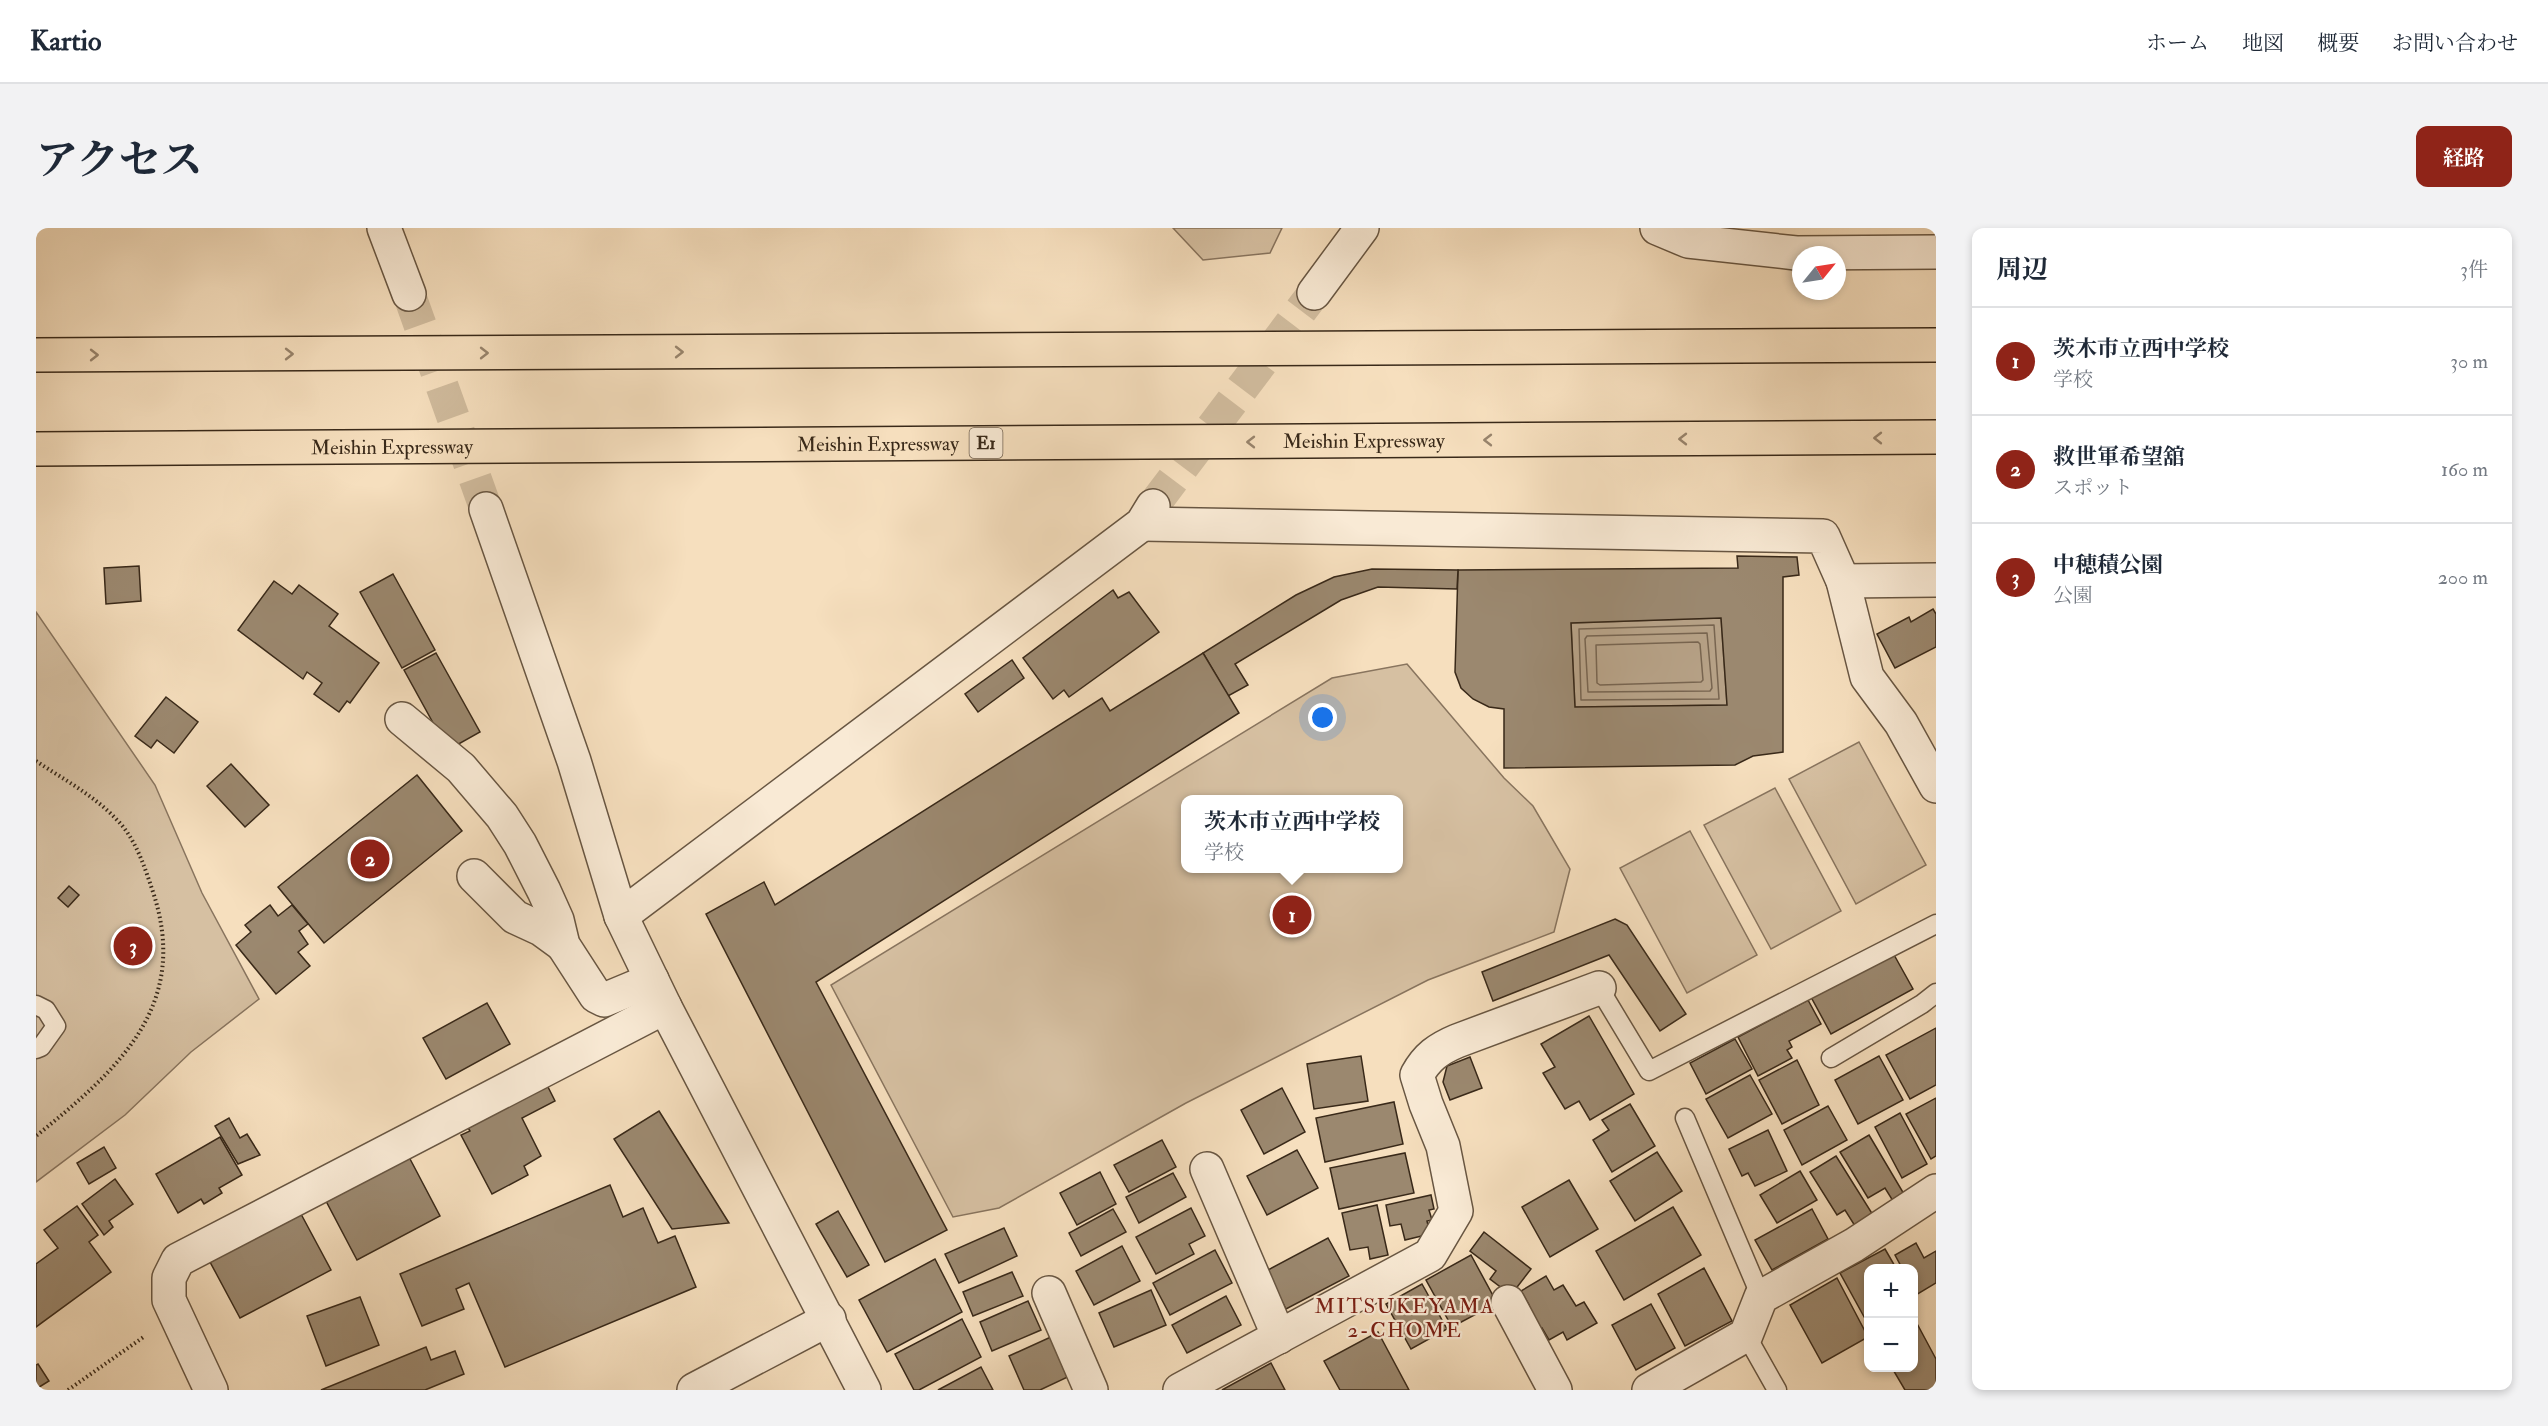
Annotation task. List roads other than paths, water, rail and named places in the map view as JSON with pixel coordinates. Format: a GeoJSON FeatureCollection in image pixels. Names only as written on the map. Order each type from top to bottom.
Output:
{"type":"FeatureCollection","features":[{"type":"Feature","properties":{"kind":"highway"},"geometry":{"type":"LineString","coordinates":[[36,355],[1936,345]]}},
{"type":"Feature","properties":{"kind":"highway","name":"Meishin Expressway"},"geometry":{"type":"LineString","coordinates":[[36,449],[1936,437]]}},
{"type":"Feature","properties":{"kind":"street"},"geometry":{"type":"LineString","coordinates":[[384,228],[409,294]]}},
{"type":"Feature","properties":{"kind":"street"},"geometry":{"type":"LineString","coordinates":[[1314,293],[1362,228]]}},
{"type":"Feature","properties":{"kind":"street"},"geometry":{"type":"LineString","coordinates":[[1657,228],[1688,241],[1796,253],[1936,252]]}},
{"type":"Feature","properties":{"kind":"street"},"geometry":{"type":"LineString","coordinates":[[486,509],[574,761],[621,916],[658,994],[864,1390]]}},
{"type":"Feature","properties":{"kind":"street"},"geometry":{"type":"LineString","coordinates":[[621,916],[1147,515],[1823,536],[1843,581],[1868,677],[1901,723],[1936,786]]}},
{"type":"Feature","properties":{"kind":"street"},"geometry":{"type":"LineString","coordinates":[[1843,581],[1936,580]]}},
{"type":"Feature","properties":{"kind":"street"},"geometry":{"type":"LineString","coordinates":[[402,719],[461,768],[501,816],[520,844],[544,891],[557,920],[563,945],[596,996],[604,1000],[658,994]]}},
{"type":"Feature","properties":{"kind":"street"},"geometry":{"type":"LineString","coordinates":[[474,876],[515,917],[541,929],[563,945]]}},
{"type":"Feature","properties":{"kind":"street"},"geometry":{"type":"LineString","coordinates":[[1180,1390],[1430,1255],[1456,1212],[1443,1146],[1425,1104],[1417,1074],[1424,1062],[1437,1049],[1599,988]]}},
{"type":"Feature","properties":{"kind":"street"},"geometry":{"type":"LineString","coordinates":[[211,1390],[169,1300],[169,1278],[178,1260],[658,994]]}},
{"type":"Feature","properties":{"kind":"street"},"geometry":{"type":"LineString","coordinates":[[1207,1169],[1279,1337]]}},
{"type":"Feature","properties":{"kind":"street"},"geometry":{"type":"LineString","coordinates":[[1649,1390],[1746,1335],[1761,1297],[1854,1245],[1936,1191]]}},
{"type":"Feature","properties":{"kind":"street"},"geometry":{"type":"LineString","coordinates":[[1050,1293],[1090,1390]]}},
{"type":"Feature","properties":{"kind":"street"},"geometry":{"type":"LineString","coordinates":[[1508,1302],[1555,1390]]}},
{"type":"Feature","properties":{"kind":"street"},"geometry":{"type":"LineString","coordinates":[[694,1390],[829,1319]]}},
{"type":"Feature","properties":{"kind":"lane"},"geometry":{"type":"LineString","coordinates":[[1599,988],[1649,1071],[1936,924]]}},
{"type":"Feature","properties":{"kind":"lane"},"geometry":{"type":"LineString","coordinates":[[1831,1058],[1922,1004],[1936,993]]}},
{"type":"Feature","properties":{"kind":"lane"},"geometry":{"type":"LineString","coordinates":[[36,1005],[46,1010],[56,1026],[41,1047],[36,1049]]}},
{"type":"Feature","properties":{"kind":"lane"},"geometry":{"type":"LineString","coordinates":[[1685,1118],[1761,1297]]}},
{"type":"Feature","properties":{"kind":"lane"},"geometry":{"type":"LineString","coordinates":[[1746,1335],[1777,1390]]}},
{"type":"Feature","properties":{"kind":"water"},"geometry":{"type":"Polygon","coordinates":[[[1721,618],[1727,705],[1575,707],[1571,623],[1721,618]]]}},
{"type":"Feature","properties":{"kind":"tunnel"},"geometry":{"type":"LineString","coordinates":[[1153,506],[1314,293]]}},
{"type":"Feature","properties":{"kind":"tunnel"},"geometry":{"type":"LineString","coordinates":[[409,294],[486,509]]}},
{"type":"Feature","properties":{"kind":"place","name":"救世軍希望舘"},"geometry":{"type":"Point","coordinates":[370,859]}},
{"type":"Feature","properties":{"kind":"place","name":"茨木市立西中学校"},"geometry":{"type":"Point","coordinates":[1292,915]}},
{"type":"Feature","properties":{"kind":"place","name":"中穂積公園"},"geometry":{"type":"Point","coordinates":[133,946]}},
{"type":"Feature","properties":{"kind":"district","name":"MITSUKEYAMA 2-CHOME"},"geometry":{"type":"Point","coordinates":[1405,1318]}}]}
